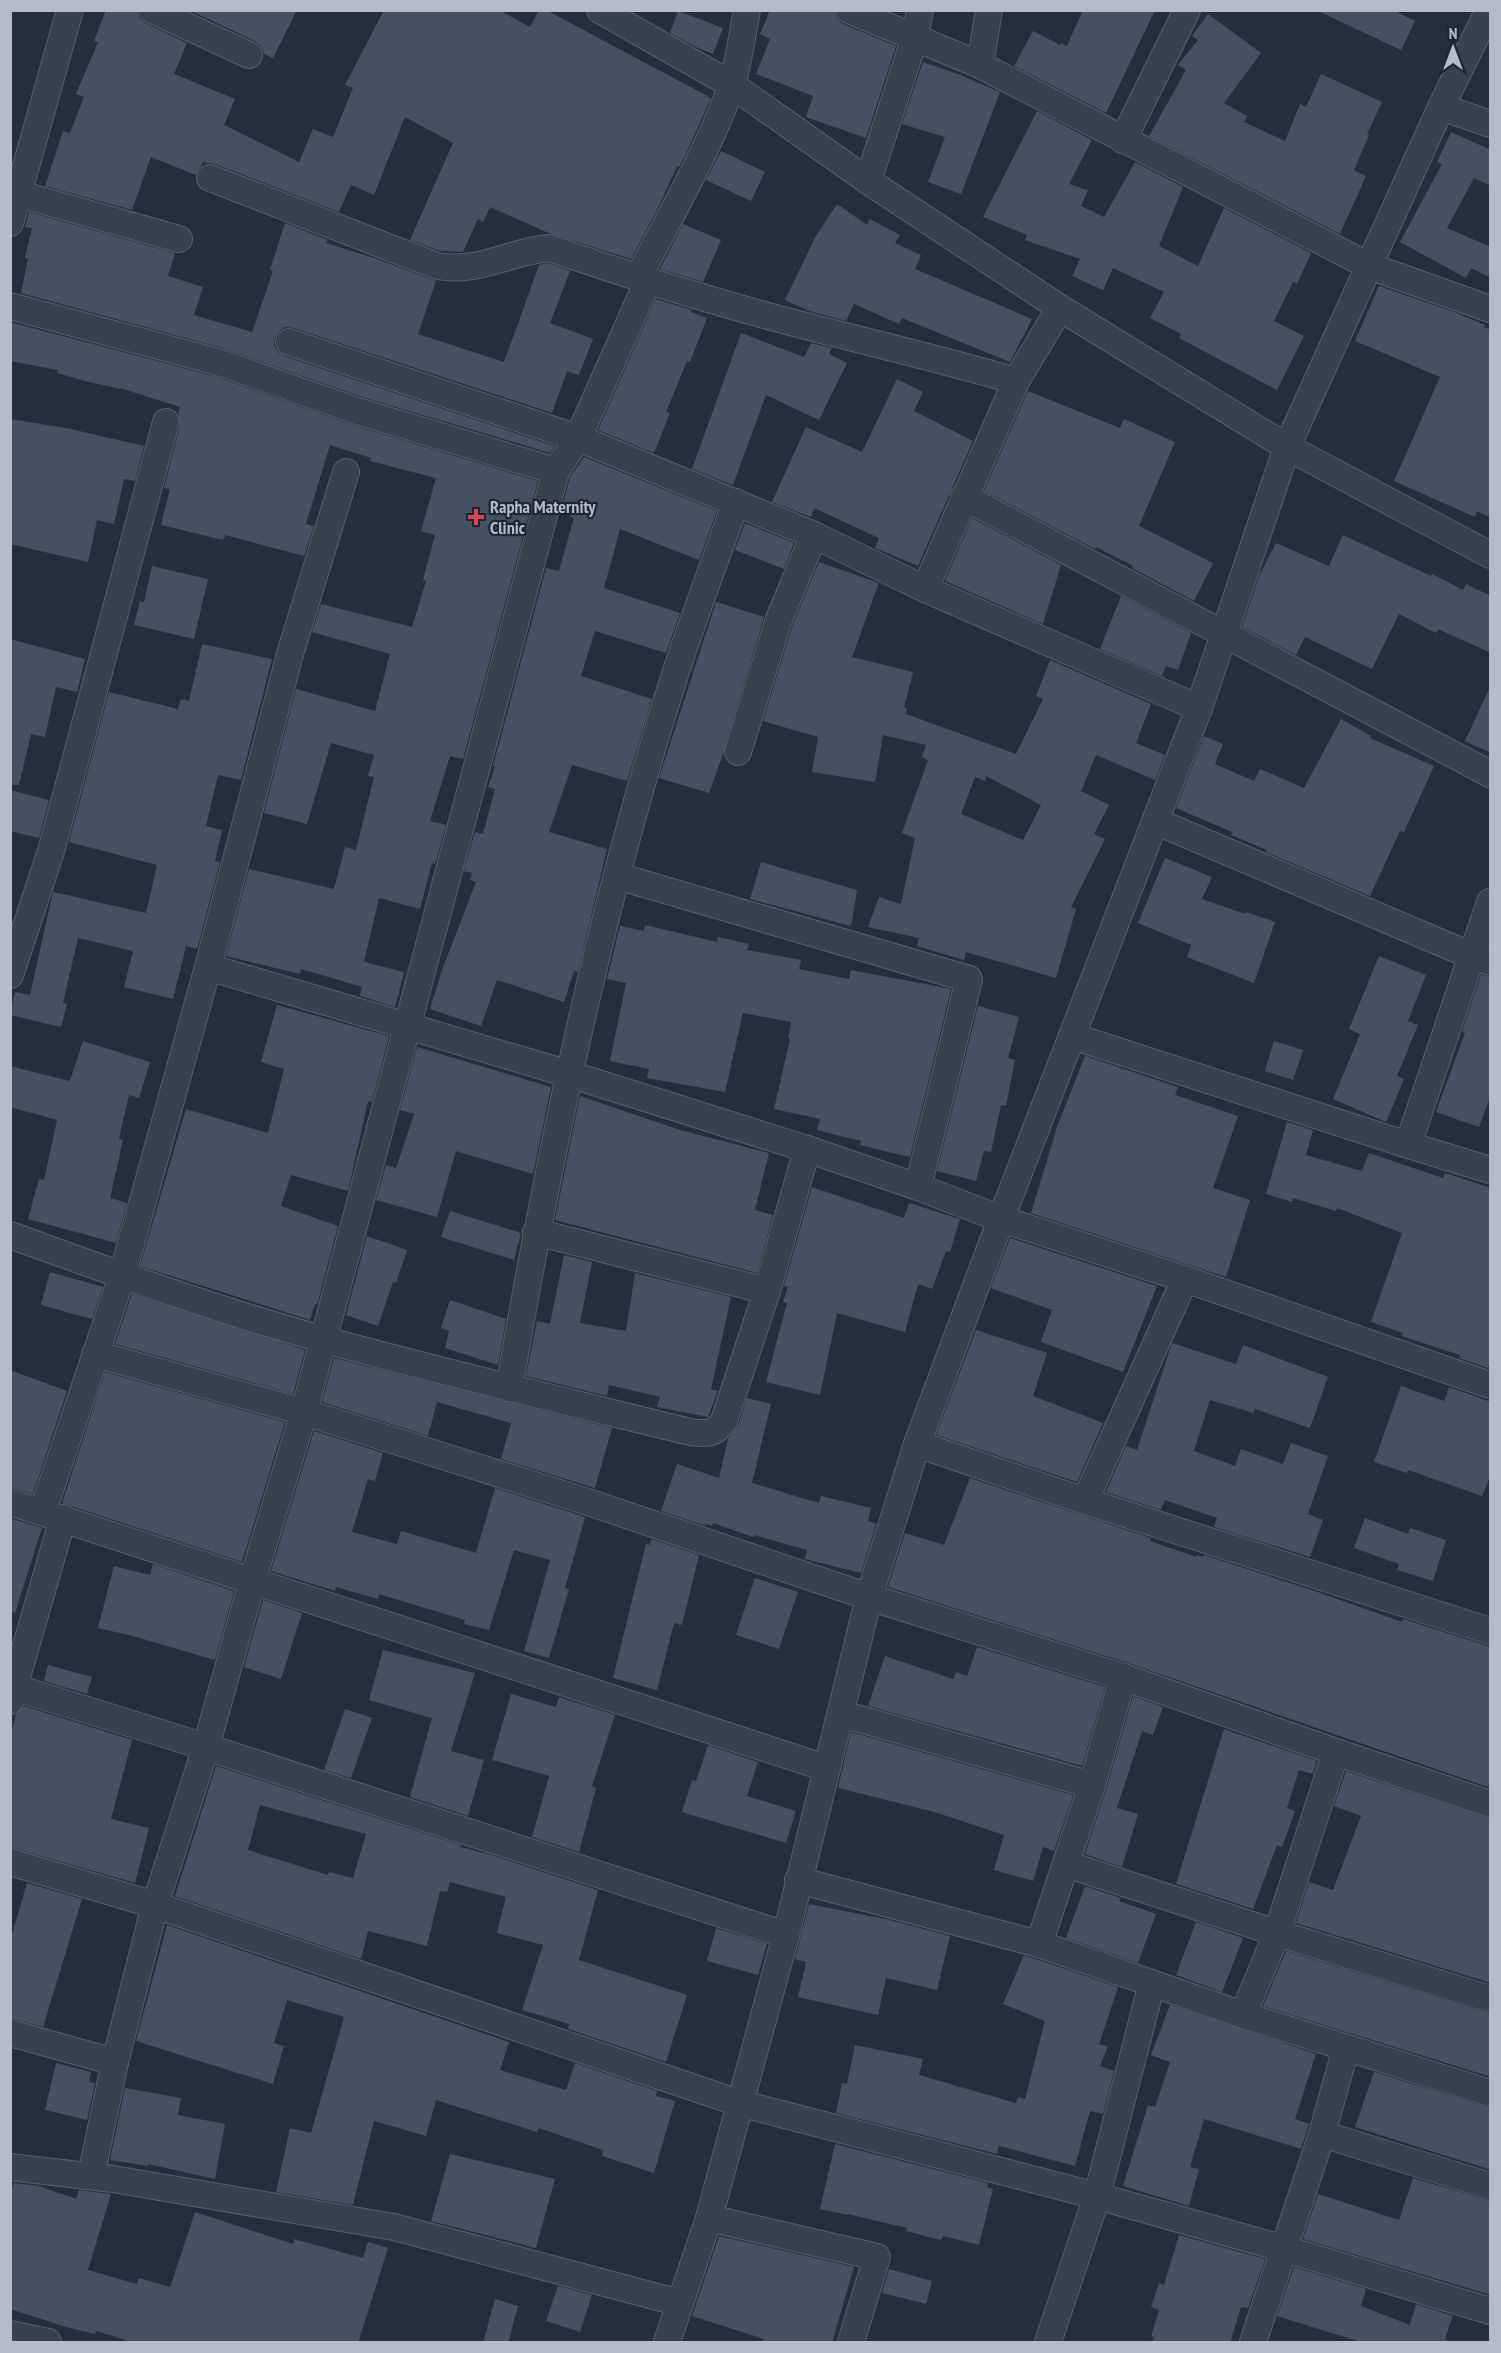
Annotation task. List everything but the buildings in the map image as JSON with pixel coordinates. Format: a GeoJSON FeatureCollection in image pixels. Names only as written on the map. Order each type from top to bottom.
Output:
{"type":"FeatureCollection","features":[{"type":"Feature","properties":{"kind":"street"},"geometry":{"type":"LineString","coordinates":[[10,223],[70,10]]}},
{"type":"Feature","properties":{"kind":"street"},"geometry":{"type":"LineString","coordinates":[[152,10],[249,55]]}},
{"type":"Feature","properties":{"kind":"street"},"geometry":{"type":"LineString","coordinates":[[600,10],[732,85],[868,181],[1060,308],[1287,447],[1491,555]]}},
{"type":"Feature","properties":{"kind":"street"},"geometry":{"type":"LineString","coordinates":[[91,2176],[115,2062],[155,1905],[206,1747],[252,1582],[304,1412],[555,471],[578,438],[674,207],[696,170],[732,85],[747,10]]}},
{"type":"Feature","properties":{"kind":"street"},"geometry":{"type":"LineString","coordinates":[[849,10],[980,65],[1369,266],[1491,309]]}},
{"type":"Feature","properties":{"kind":"street"},"geometry":{"type":"LineString","coordinates":[[868,181],[915,37],[920,10]]}},
{"type":"Feature","properties":{"kind":"street"},"geometry":{"type":"LineString","coordinates":[[980,65],[989,10]]}},
{"type":"Feature","properties":{"kind":"street"},"geometry":{"type":"LineString","coordinates":[[1123,140],[1187,10]]}},
{"type":"Feature","properties":{"kind":"street"},"geometry":{"type":"LineString","coordinates":[[667,2343],[709,2218],[786,1935],[869,1597],[917,1444],[1001,1219],[1199,708],[1287,447],[1441,107],[1489,10]]}},
{"type":"Feature","properties":{"kind":"street"},"geometry":{"type":"LineString","coordinates":[[1441,107],[1491,124]]}},
{"type":"Feature","properties":{"kind":"street"},"geometry":{"type":"LineString","coordinates":[[210,178],[437,266],[456,269],[477,267],[536,249],[549,248],[643,280],[811,327],[951,361],[1016,381]]}},
{"type":"Feature","properties":{"kind":"street"},"geometry":{"type":"LineString","coordinates":[[19,194],[179,239]]}},
{"type":"Feature","properties":{"kind":"street"},"geometry":{"type":"LineString","coordinates":[[10,306],[218,362],[357,411],[555,471]]}},
{"type":"Feature","properties":{"kind":"street"},"geometry":{"type":"LineString","coordinates":[[925,589],[1016,381],[1060,308]]}},
{"type":"Feature","properties":{"kind":"street"},"geometry":{"type":"LineString","coordinates":[[289,342],[578,438],[814,535],[925,589],[1199,708]]}},
{"type":"Feature","properties":{"kind":"street"},"geometry":{"type":"LineString","coordinates":[[10,975],[51,851],[166,422]]}},
{"type":"Feature","properties":{"kind":"street"},"geometry":{"type":"LineString","coordinates":[[346,472],[290,654],[208,968],[122,1276],[96,1354],[53,1514],[12,1691],[206,1747],[786,1935]]}},
{"type":"Feature","properties":{"kind":"street"},"geometry":{"type":"LineString","coordinates":[[964,497],[1491,774]]}},
{"type":"Feature","properties":{"kind":"street"},"geometry":{"type":"LineString","coordinates":[[509,1388],[536,1232],[569,1074],[617,876],[672,684],[736,502]]}},
{"type":"Feature","properties":{"kind":"street"},"geometry":{"type":"LineString","coordinates":[[738,752],[779,619],[814,535]]}},
{"type":"Feature","properties":{"kind":"street"},"geometry":{"type":"LineString","coordinates":[[1155,821],[1481,959]]}},
{"type":"Feature","properties":{"kind":"street"},"geometry":{"type":"LineString","coordinates":[[617,876],[969,979],[918,1187]]}},
{"type":"Feature","properties":{"kind":"street"},"geometry":{"type":"LineString","coordinates":[[1408,1145],[1481,959],[1491,902]]}},
{"type":"Feature","properties":{"kind":"street"},"geometry":{"type":"LineString","coordinates":[[208,968],[569,1074],[807,1149],[918,1187],[1001,1219],[1185,1279],[1491,1385]]}},
{"type":"Feature","properties":{"kind":"street"},"geometry":{"type":"LineString","coordinates":[[1072,1036],[1491,1170]]}},
{"type":"Feature","properties":{"kind":"street"},"geometry":{"type":"LineString","coordinates":[[10,1235],[122,1276],[322,1339],[509,1388],[705,1434],[717,1430],[724,1421],[767,1291],[807,1149]]}},
{"type":"Feature","properties":{"kind":"street"},"geometry":{"type":"LineString","coordinates":[[536,1232],[767,1291]]}},
{"type":"Feature","properties":{"kind":"street"},"geometry":{"type":"LineString","coordinates":[[1085,1501],[1185,1279]]}},
{"type":"Feature","properties":{"kind":"street"},"geometry":{"type":"LineString","coordinates":[[96,1354],[304,1412],[591,1503],[869,1597],[1123,1677],[1491,1804]]}},
{"type":"Feature","properties":{"kind":"street"},"geometry":{"type":"LineString","coordinates":[[917,1444],[1085,1501],[1491,1631]]}},
{"type":"Feature","properties":{"kind":"street"},"geometry":{"type":"LineString","coordinates":[[10,1502],[53,1514],[252,1582],[826,1768]]}},
{"type":"Feature","properties":{"kind":"street"},"geometry":{"type":"LineString","coordinates":[[1039,1944],[1092,1785],[1123,1677]]}},
{"type":"Feature","properties":{"kind":"street"},"geometry":{"type":"LineString","coordinates":[[842,1714],[1092,1785]]}},
{"type":"Feature","properties":{"kind":"street"},"geometry":{"type":"LineString","coordinates":[[1243,2015],[1277,1933],[1336,1752]]}},
{"type":"Feature","properties":{"kind":"street"},"geometry":{"type":"LineString","coordinates":[[10,1862],[155,1905],[740,2103],[1097,2196],[1491,2311]]}},
{"type":"Feature","properties":{"kind":"street"},"geometry":{"type":"LineString","coordinates":[[1066,1864],[1277,1933],[1491,1999]]}},
{"type":"Feature","properties":{"kind":"street"},"geometry":{"type":"LineString","coordinates":[[798,1880],[1039,1944],[1243,2015],[1491,2093]]}},
{"type":"Feature","properties":{"kind":"street"},"geometry":{"type":"LineString","coordinates":[[1048,2343],[1097,2196],[1152,1983]]}},
{"type":"Feature","properties":{"kind":"street"},"geometry":{"type":"LineString","coordinates":[[10,2033],[115,2062]]}},
{"type":"Feature","properties":{"kind":"street"},"geometry":{"type":"LineString","coordinates":[[1253,2343],[1322,2134],[1346,2048]]}},
{"type":"Feature","properties":{"kind":"street"},"geometry":{"type":"LineString","coordinates":[[1322,2134],[1491,2186]]}},
{"type":"Feature","properties":{"kind":"street"},"geometry":{"type":"LineString","coordinates":[[10,2167],[91,2176],[394,2228],[680,2303]]}},
{"type":"Feature","properties":{"kind":"street"},"geometry":{"type":"LineString","coordinates":[[709,2218],[877,2257],[851,2343]]}},
{"type":"Feature","properties":{"kind":"street"},"geometry":{"type":"LineString","coordinates":[[10,2334],[48,2343]]}},
{"type":"Feature","properties":{"kind":"place","name":"Rapha Maternity Clinic"},"geometry":{"type":"Point","coordinates":[476,517]}}]}
